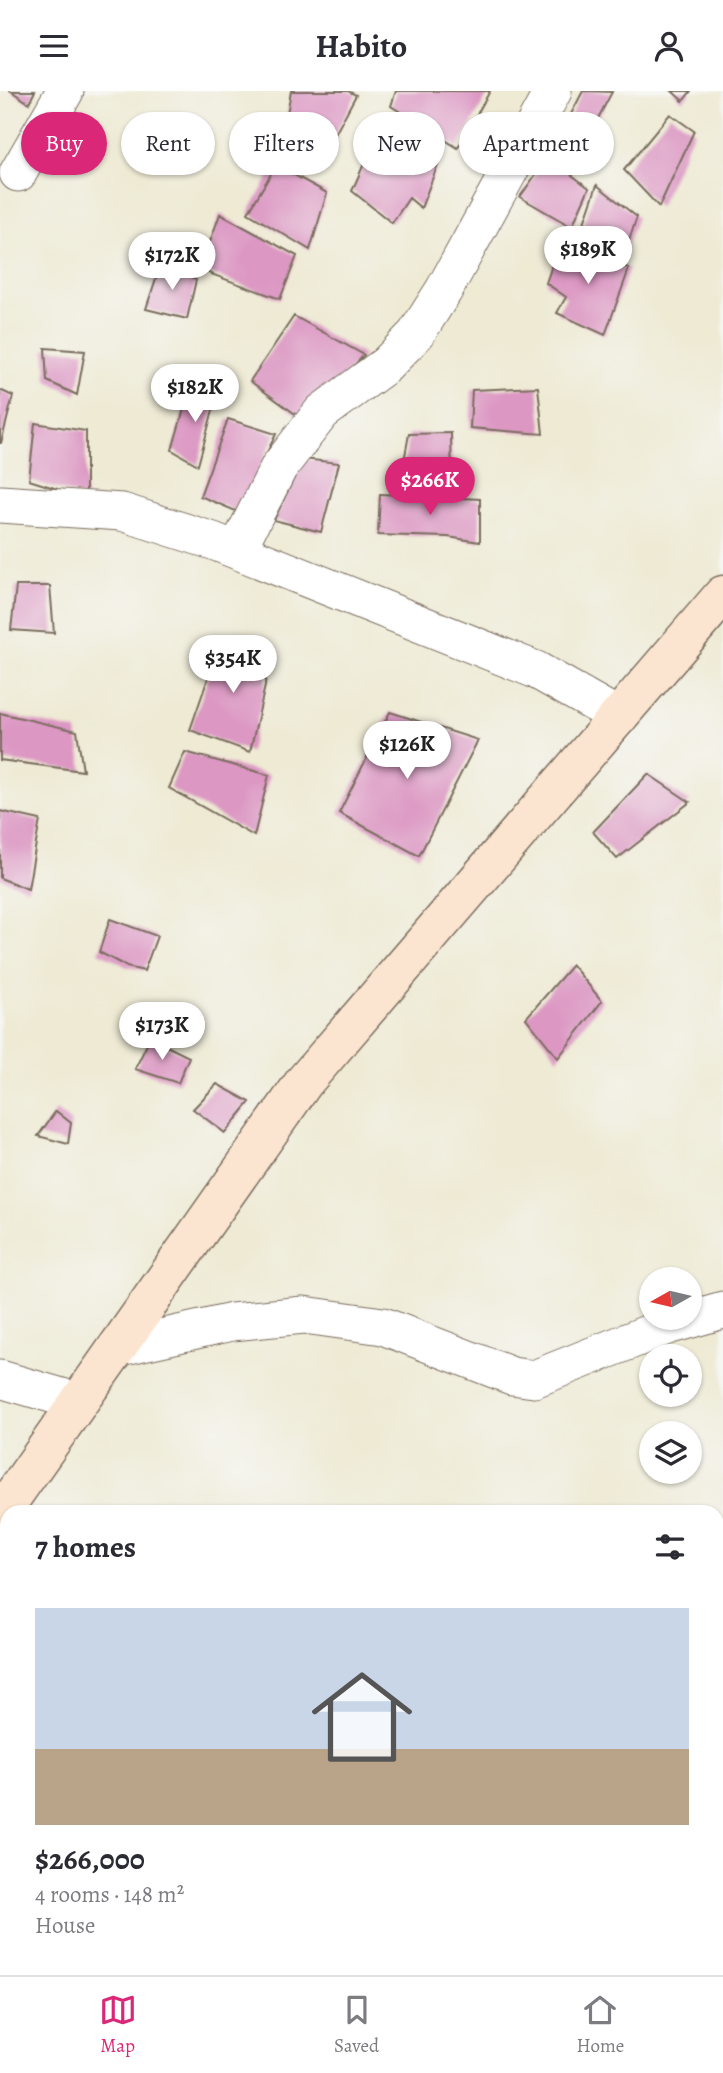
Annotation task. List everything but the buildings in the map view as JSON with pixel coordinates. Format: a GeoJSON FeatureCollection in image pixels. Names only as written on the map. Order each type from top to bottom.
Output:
{"type":"FeatureCollection","features":[{"type":"Feature","properties":{"kind":"street"},"geometry":{"type":"LineString","coordinates":[[18,173],[65,91]]}},
{"type":"Feature","properties":{"kind":"street"},"geometry":{"type":"LineString","coordinates":[[237,550],[279,467],[322,412],[386,365],[416,334],[444,290],[553,91]]}},
{"type":"Feature","properties":{"kind":"street"},"geometry":{"type":"LineString","coordinates":[[0,504],[122,512],[237,550],[536,670],[619,717]]}},
{"type":"Feature","properties":{"kind":"street"},"geometry":{"type":"LineString","coordinates":[[6,1505],[304,1083],[723,595]]}},
{"type":"Feature","properties":{"kind":"street"},"geometry":{"type":"LineString","coordinates":[[116,1348],[232,1322],[304,1315],[383,1326],[512,1376],[534,1379],[667,1326],[723,1310]]}},
{"type":"Feature","properties":{"kind":"street"},"geometry":{"type":"LineString","coordinates":[[0,1379],[79,1402]]}}]}
